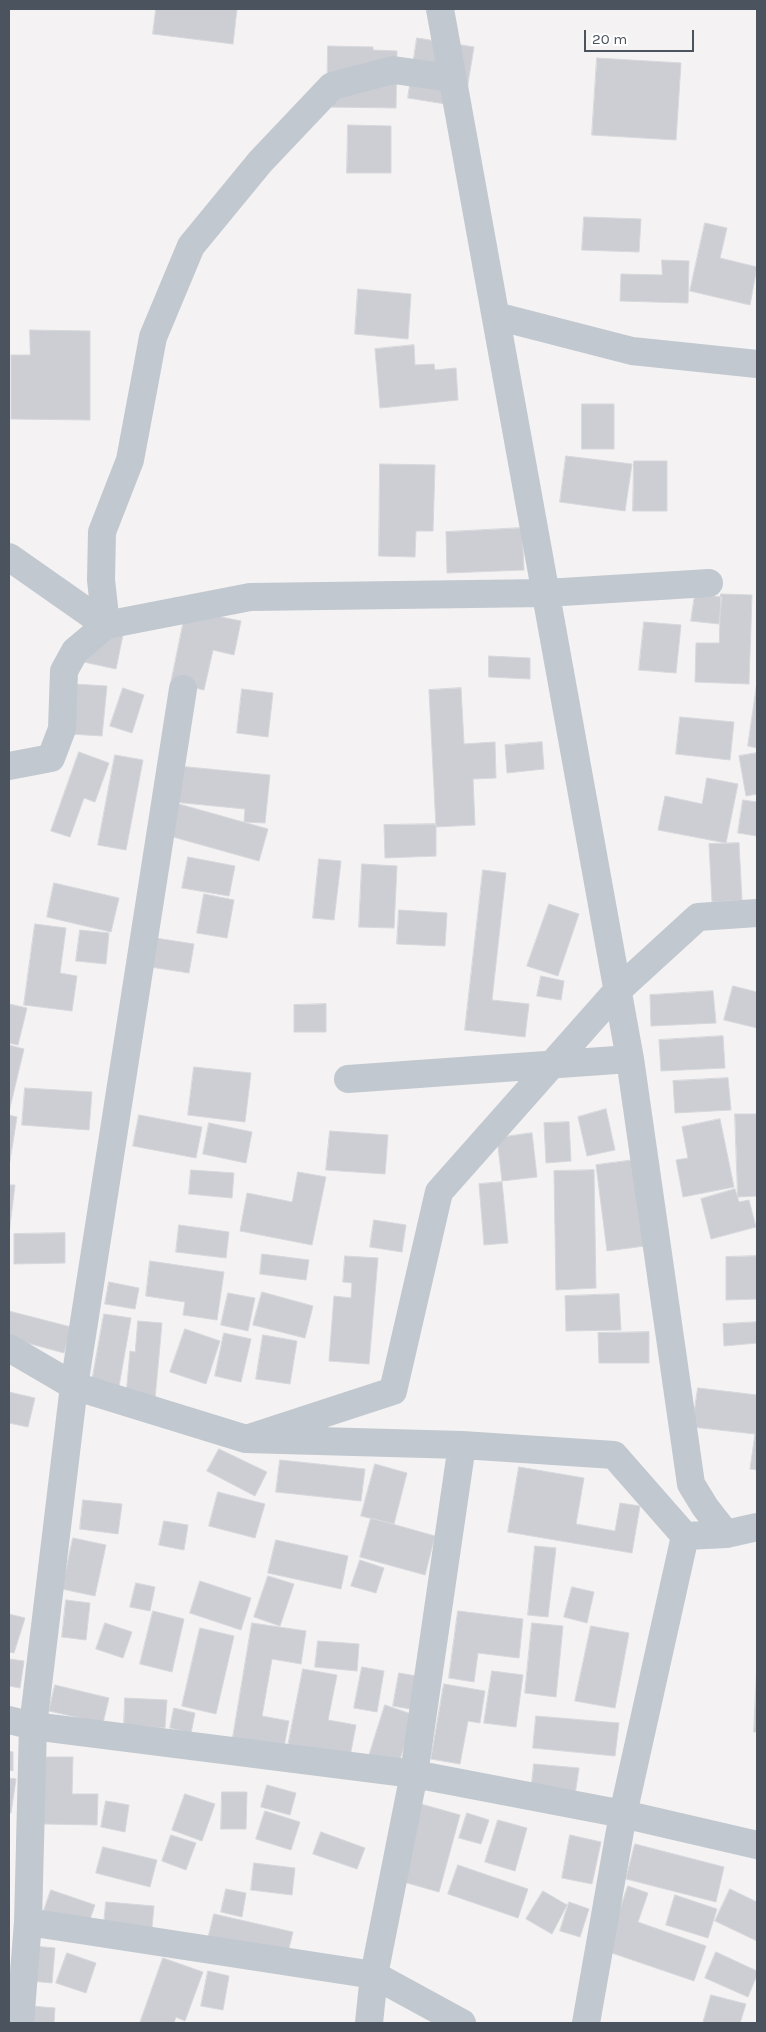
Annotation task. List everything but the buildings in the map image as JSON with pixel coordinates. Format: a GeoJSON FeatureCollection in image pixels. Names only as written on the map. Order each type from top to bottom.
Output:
{"type":"FeatureCollection","features":[{"type":"Feature","properties":{"kind":"street"},"geometry":{"type":"LineString","coordinates":[[440,9],[630,1059],[691,1484],[705,1507],[726,1534]]}},
{"type":"Feature","properties":{"kind":"street"},"geometry":{"type":"LineString","coordinates":[[106,625],[101,580],[102,532],[130,460],[153,337],[191,246],[260,162],[332,86],[393,70],[452,78]]}},
{"type":"Feature","properties":{"kind":"street"},"geometry":{"type":"LineString","coordinates":[[496,316],[632,351],[757,364]]}},
{"type":"Feature","properties":{"kind":"street"},"geometry":{"type":"LineString","coordinates":[[9,557],[106,625]]}},
{"type":"Feature","properties":{"kind":"street"},"geometry":{"type":"LineString","coordinates":[[9,766],[51,758],[62,729],[64,672],[75,651],[106,625],[250,597],[546,593],[709,583]]}},
{"type":"Feature","properties":{"kind":"street"},"geometry":{"type":"LineString","coordinates":[[20,2023],[28,1922],[21,1723],[183,689]]}},
{"type":"Feature","properties":{"kind":"street"},"geometry":{"type":"LineString","coordinates":[[246,1439],[393,1391],[439,1192],[617,991],[698,917],[757,914]]}},
{"type":"Feature","properties":{"kind":"street"},"geometry":{"type":"LineString","coordinates":[[348,1079],[630,1059]]}},
{"type":"Feature","properties":{"kind":"street"},"geometry":{"type":"LineString","coordinates":[[9,1348],[74,1386],[246,1439],[462,1445],[614,1455],[685,1536]]}},
{"type":"Feature","properties":{"kind":"street"},"geometry":{"type":"LineString","coordinates":[[369,2023],[374,1974],[414,1774],[462,1445]]}},
{"type":"Feature","properties":{"kind":"street"},"geometry":{"type":"LineString","coordinates":[[685,1536],[726,1534],[757,1527]]}},
{"type":"Feature","properties":{"kind":"street"},"geometry":{"type":"LineString","coordinates":[[586,2023],[623,1814],[685,1536]]}},
{"type":"Feature","properties":{"kind":"street"},"geometry":{"type":"LineString","coordinates":[[21,1723],[414,1774],[623,1814],[757,1845]]}},
{"type":"Feature","properties":{"kind":"street"},"geometry":{"type":"LineString","coordinates":[[28,1922],[374,1974],[462,2023]]}}]}
